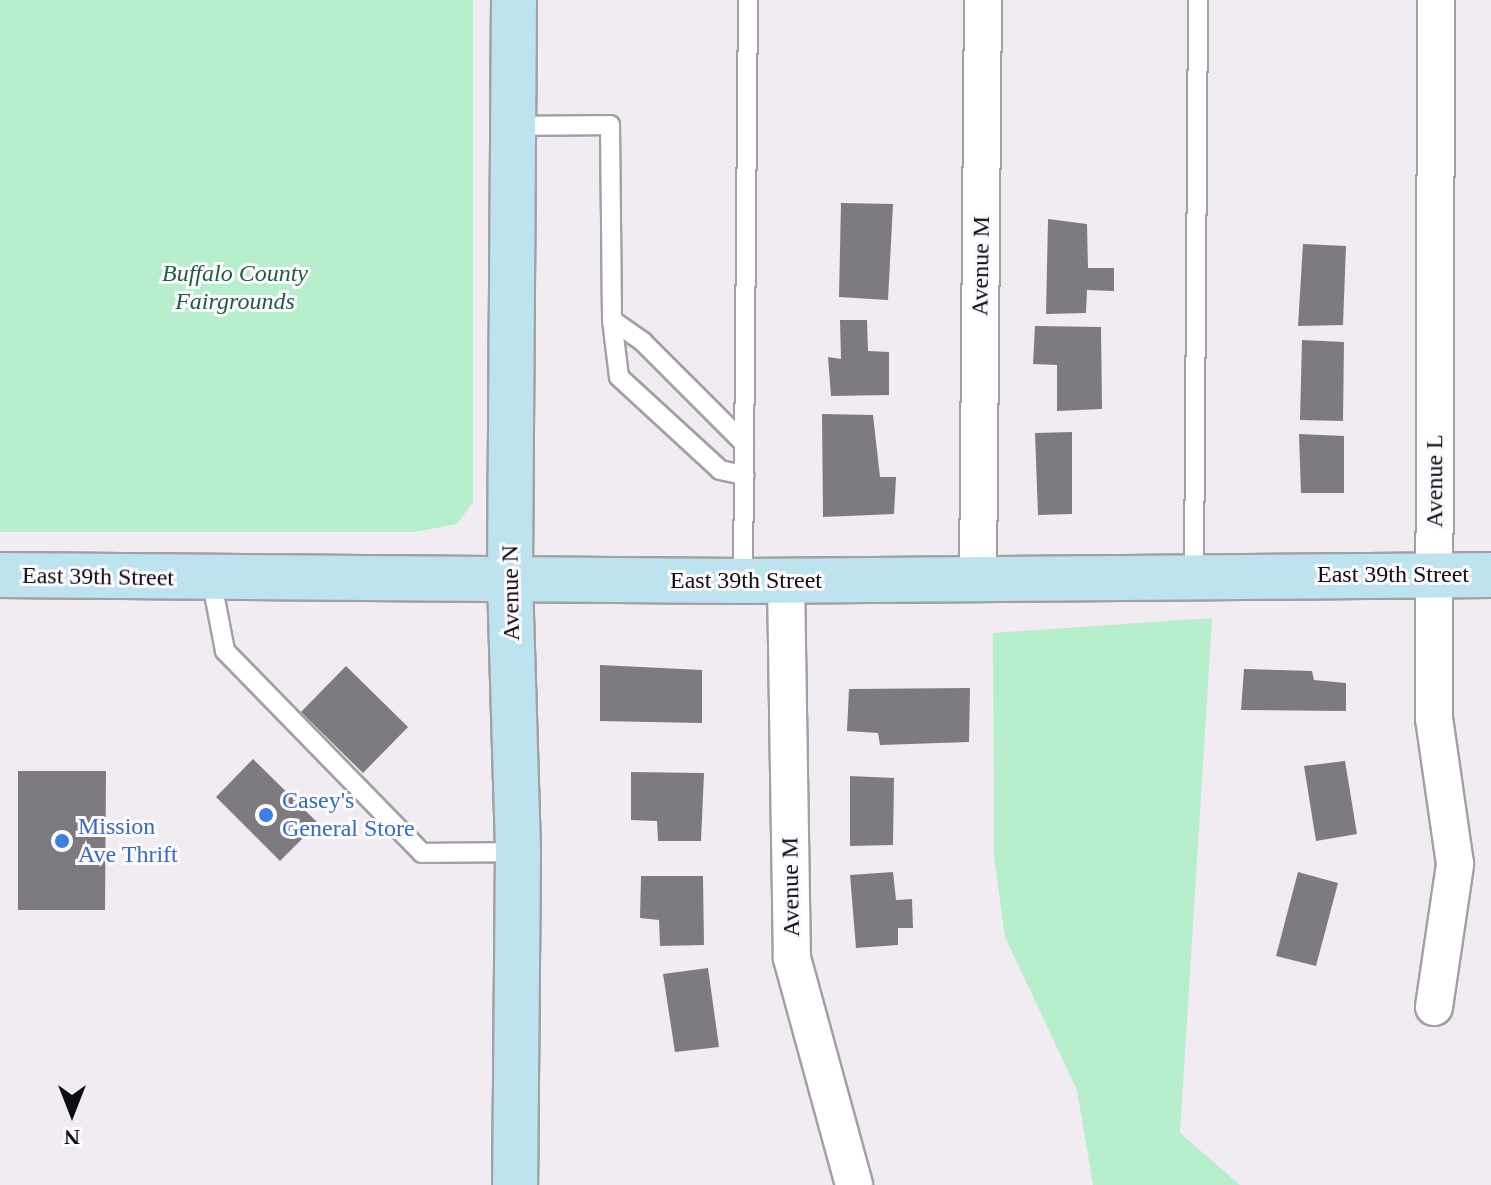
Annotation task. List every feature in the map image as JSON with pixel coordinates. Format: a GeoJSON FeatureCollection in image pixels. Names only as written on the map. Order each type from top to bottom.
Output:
{"type":"FeatureCollection","features":[{"type":"Feature","properties":{"kind":"main road","name":"Avenue N"},"geometry":{"type":"LineString","coordinates":[[514,0],[510,580],[518,852],[515,1185]]}},
{"type":"Feature","properties":{"kind":"main road","name":"East 39th Street"},"geometry":{"type":"LineString","coordinates":[[0,575],[786,581],[1194,575],[1491,575]]}},
{"type":"Feature","properties":{"kind":"street","name":"Avenue M"},"geometry":{"type":"LineString","coordinates":[[978,580],[983,0]]}},
{"type":"Feature","properties":{"kind":"street","name":"Avenue L"},"geometry":{"type":"LineString","coordinates":[[1434,1007],[1455,864],[1434,719],[1436,0]]}},
{"type":"Feature","properties":{"kind":"street","name":"Avenue M"},"geometry":{"type":"LineString","coordinates":[[786,581],[792,958],[854,1185]]}},
{"type":"Feature","properties":{"kind":"lane"},"geometry":{"type":"LineString","coordinates":[[743,581],[748,0]]}},
{"type":"Feature","properties":{"kind":"lane"},"geometry":{"type":"LineString","coordinates":[[1194,575],[1198,0]]}},
{"type":"Feature","properties":{"kind":"lane"},"geometry":{"type":"LineString","coordinates":[[514,126],[610,125],[612,320],[619,377],[720,470],[744,475]]}},
{"type":"Feature","properties":{"kind":"lane"},"geometry":{"type":"LineString","coordinates":[[612,320],[643,342],[744,443]]}},
{"type":"Feature","properties":{"kind":"lane"},"geometry":{"type":"LineString","coordinates":[[211,578],[225,651],[422,853],[518,852]]}},
{"type":"Feature","properties":{"kind":"green space","name":"Buffalo County Fairgrounds"},"geometry":{"type":"Polygon","coordinates":[[[0,0],[473,0],[473,502],[457,524],[414,532],[0,532],[0,0]]]}},
{"type":"Feature","properties":{"kind":"green space"},"geometry":{"type":"Polygon","coordinates":[[[1212,618],[1180,1133],[1240,1185],[1093,1185],[1077,1090],[1005,937],[994,856],[993,633],[1212,618]]]}},
{"type":"Feature","properties":{"kind":"building"},"geometry":{"type":"Polygon","coordinates":[[[841,203],[893,204],[888,300],[839,297],[841,203]]]}},
{"type":"Feature","properties":{"kind":"building"},"geometry":{"type":"Polygon","coordinates":[[[1048,219],[1087,224],[1088,268],[1114,268],[1114,291],[1087,290],[1086,313],[1046,314],[1048,219]]]}},
{"type":"Feature","properties":{"kind":"building"},"geometry":{"type":"Polygon","coordinates":[[[1303,244],[1346,246],[1343,325],[1298,326],[1303,244]]]}},
{"type":"Feature","properties":{"kind":"building"},"geometry":{"type":"Polygon","coordinates":[[[840,320],[867,320],[868,351],[889,352],[889,395],[831,396],[828,357],[841,359],[840,320]]]}},
{"type":"Feature","properties":{"kind":"building"},"geometry":{"type":"Polygon","coordinates":[[[1035,326],[1101,327],[1102,409],[1057,411],[1057,365],[1033,364],[1035,326]]]}},
{"type":"Feature","properties":{"kind":"building"},"geometry":{"type":"Polygon","coordinates":[[[1302,340],[1344,342],[1343,421],[1300,420],[1302,340]]]}},
{"type":"Feature","properties":{"kind":"building"},"geometry":{"type":"Polygon","coordinates":[[[822,414],[873,415],[880,477],[896,477],[894,514],[823,517],[822,414]]]}},
{"type":"Feature","properties":{"kind":"building"},"geometry":{"type":"Polygon","coordinates":[[[1072,432],[1072,514],[1038,515],[1035,433],[1072,432]]]}},
{"type":"Feature","properties":{"kind":"building"},"geometry":{"type":"Polygon","coordinates":[[[1299,434],[1344,436],[1344,493],[1301,493],[1299,434]]]}},
{"type":"Feature","properties":{"kind":"building"},"geometry":{"type":"Polygon","coordinates":[[[600,665],[702,670],[702,723],[600,721],[600,665]]]}},
{"type":"Feature","properties":{"kind":"building"},"geometry":{"type":"Polygon","coordinates":[[[346,666],[408,727],[363,773],[301,712],[346,666]]]}},
{"type":"Feature","properties":{"kind":"building"},"geometry":{"type":"Polygon","coordinates":[[[1244,669],[1312,671],[1314,680],[1346,683],[1346,711],[1241,710],[1244,669]]]}},
{"type":"Feature","properties":{"kind":"building"},"geometry":{"type":"Polygon","coordinates":[[[970,688],[969,742],[880,745],[878,733],[847,731],[849,689],[970,688]]]}},
{"type":"Feature","properties":{"kind":"building"},"geometry":{"type":"Polygon","coordinates":[[[253,759],[318,823],[280,861],[216,797],[253,759]]]}},
{"type":"Feature","properties":{"kind":"building"},"geometry":{"type":"Polygon","coordinates":[[[1345,761],[1357,834],[1316,841],[1304,766],[1345,761]]]}},
{"type":"Feature","properties":{"kind":"building","name":"Mission Ave Thrift"},"geometry":{"type":"Polygon","coordinates":[[[18,771],[106,771],[105,910],[18,910],[18,771]]]}},
{"type":"Feature","properties":{"kind":"building"},"geometry":{"type":"Polygon","coordinates":[[[631,772],[704,773],[701,841],[658,841],[657,821],[631,820],[631,772]]]}},
{"type":"Feature","properties":{"kind":"building"},"geometry":{"type":"Polygon","coordinates":[[[850,776],[894,778],[893,845],[850,846],[850,776]]]}},
{"type":"Feature","properties":{"kind":"building"},"geometry":{"type":"Polygon","coordinates":[[[893,872],[896,900],[912,899],[913,928],[898,928],[898,945],[856,948],[850,875],[893,872]]]}},
{"type":"Feature","properties":{"kind":"building"},"geometry":{"type":"Polygon","coordinates":[[[1298,872],[1338,883],[1316,966],[1276,956],[1298,872]]]}},
{"type":"Feature","properties":{"kind":"building"},"geometry":{"type":"Polygon","coordinates":[[[641,876],[703,876],[704,945],[660,946],[659,920],[640,918],[641,876]]]}},
{"type":"Feature","properties":{"kind":"building"},"geometry":{"type":"Polygon","coordinates":[[[708,968],[719,1047],[675,1052],[663,974],[708,968]]]}},
{"type":"Feature","properties":{"kind":"place","name":"Casey's General Store"},"geometry":{"type":"Point","coordinates":[266,815]}},
{"type":"Feature","properties":{"kind":"place","name":"Mission Ave Thrift"},"geometry":{"type":"Point","coordinates":[62,841]}}]}
